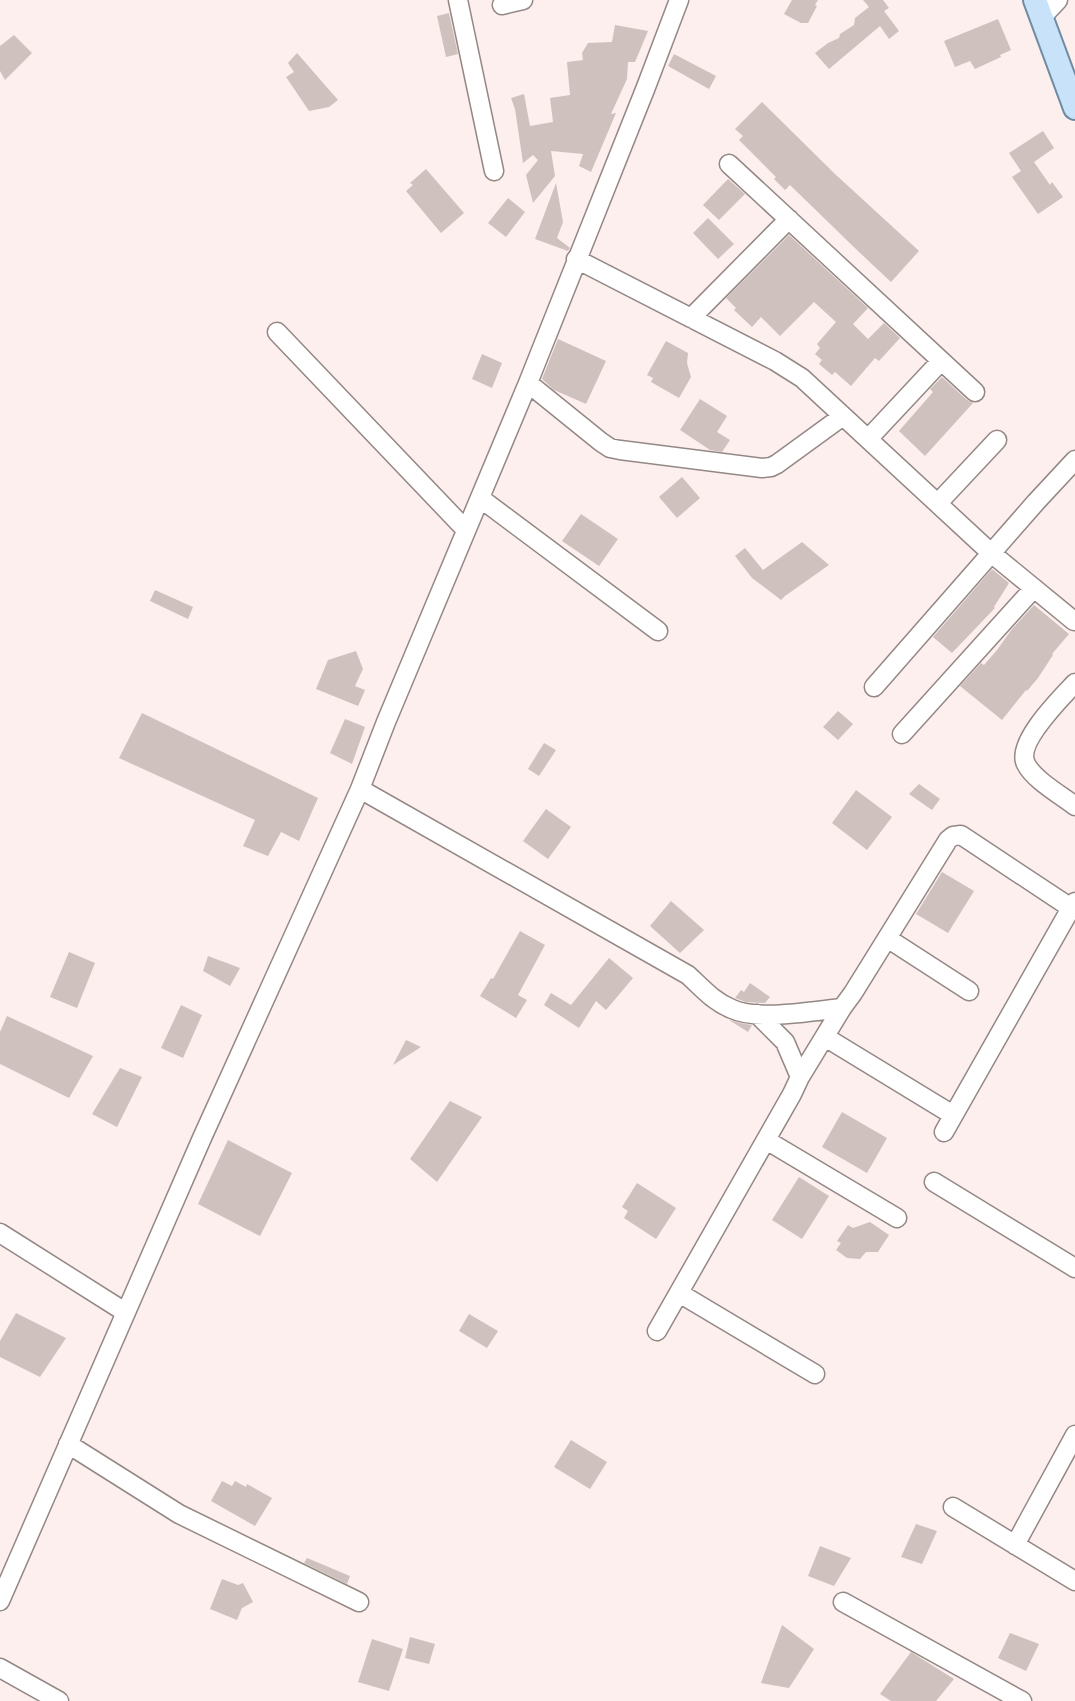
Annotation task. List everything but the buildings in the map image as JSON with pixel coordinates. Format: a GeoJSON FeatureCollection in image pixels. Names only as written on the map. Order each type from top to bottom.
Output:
{"type":"FeatureCollection","features":[{"type":"Feature","properties":{"kind":"main road"},"geometry":{"type":"LineString","coordinates":[[1038,9],[1075,108]]}},
{"type":"Feature","properties":{"kind":"street"},"geometry":{"type":"LineString","coordinates":[[458,0],[494,171]]}},
{"type":"Feature","properties":{"kind":"street"},"geometry":{"type":"LineString","coordinates":[[502,5],[524,0]]}},
{"type":"Feature","properties":{"kind":"street"},"geometry":{"type":"LineString","coordinates":[[0,1601],[202,1138],[360,789],[528,383],[679,0]]}},
{"type":"Feature","properties":{"kind":"street"},"geometry":{"type":"LineString","coordinates":[[1038,9],[1058,0]]}},
{"type":"Feature","properties":{"kind":"street"},"geometry":{"type":"LineString","coordinates":[[729,164],[975,392]]}},
{"type":"Feature","properties":{"kind":"street"},"geometry":{"type":"LineString","coordinates":[[691,318],[789,219]]}},
{"type":"Feature","properties":{"kind":"street"},"geometry":{"type":"LineString","coordinates":[[576,259],[802,378],[992,553],[1074,621]]}},
{"type":"Feature","properties":{"kind":"street"},"geometry":{"type":"LineString","coordinates":[[277,332],[466,530]]}},
{"type":"Feature","properties":{"kind":"street"},"geometry":{"type":"LineString","coordinates":[[868,439],[941,361]]}},
{"type":"Feature","properties":{"kind":"street"},"geometry":{"type":"LineString","coordinates":[[528,383],[610,448],[762,468],[777,464],[843,416]]}},
{"type":"Feature","properties":{"kind":"street"},"geometry":{"type":"LineString","coordinates":[[938,503],[997,440]]}},
{"type":"Feature","properties":{"kind":"street"},"geometry":{"type":"LineString","coordinates":[[874,687],[1075,460]]}},
{"type":"Feature","properties":{"kind":"street"},"geometry":{"type":"LineString","coordinates":[[480,498],[658,631]]}},
{"type":"Feature","properties":{"kind":"street"},"geometry":{"type":"LineString","coordinates":[[902,734],[1034,588]]}},
{"type":"Feature","properties":{"kind":"street"},"geometry":{"type":"LineString","coordinates":[[1075,683],[1038,725],[1030,740],[1024,760],[1036,776],[1075,807]]}},
{"type":"Feature","properties":{"kind":"street"},"geometry":{"type":"LineString","coordinates":[[360,789],[688,975],[711,997],[733,1010],[757,1014],[842,1008]]}},
{"type":"Feature","properties":{"kind":"street"},"geometry":{"type":"LineString","coordinates":[[657,1331],[800,1077],[842,1008],[948,840],[961,835],[1073,905],[944,1132]]}},
{"type":"Feature","properties":{"kind":"street"},"geometry":{"type":"LineString","coordinates":[[887,938],[969,991]]}},
{"type":"Feature","properties":{"kind":"street"},"geometry":{"type":"LineString","coordinates":[[757,1014],[785,1042],[800,1077]]}},
{"type":"Feature","properties":{"kind":"street"},"geometry":{"type":"LineString","coordinates":[[825,1037],[953,1115]]}},
{"type":"Feature","properties":{"kind":"street"},"geometry":{"type":"LineString","coordinates":[[766,1140],[897,1218]]}},
{"type":"Feature","properties":{"kind":"street"},"geometry":{"type":"LineString","coordinates":[[934,1182],[1075,1268]]}},
{"type":"Feature","properties":{"kind":"street"},"geometry":{"type":"LineString","coordinates":[[0,1233],[125,1312]]}},
{"type":"Feature","properties":{"kind":"street"},"geometry":{"type":"LineString","coordinates":[[679,1293],[815,1374]]}},
{"type":"Feature","properties":{"kind":"street"},"geometry":{"type":"LineString","coordinates":[[1015,1545],[1075,1435]]}},
{"type":"Feature","properties":{"kind":"street"},"geometry":{"type":"LineString","coordinates":[[68,1444],[179,1514],[359,1602]]}},
{"type":"Feature","properties":{"kind":"street"},"geometry":{"type":"LineString","coordinates":[[953,1507],[1075,1581]]}},
{"type":"Feature","properties":{"kind":"street"},"geometry":{"type":"LineString","coordinates":[[843,1602],[1022,1701]]}},
{"type":"Feature","properties":{"kind":"street"},"geometry":{"type":"LineString","coordinates":[[0,1668],[59,1701]]}}]}
